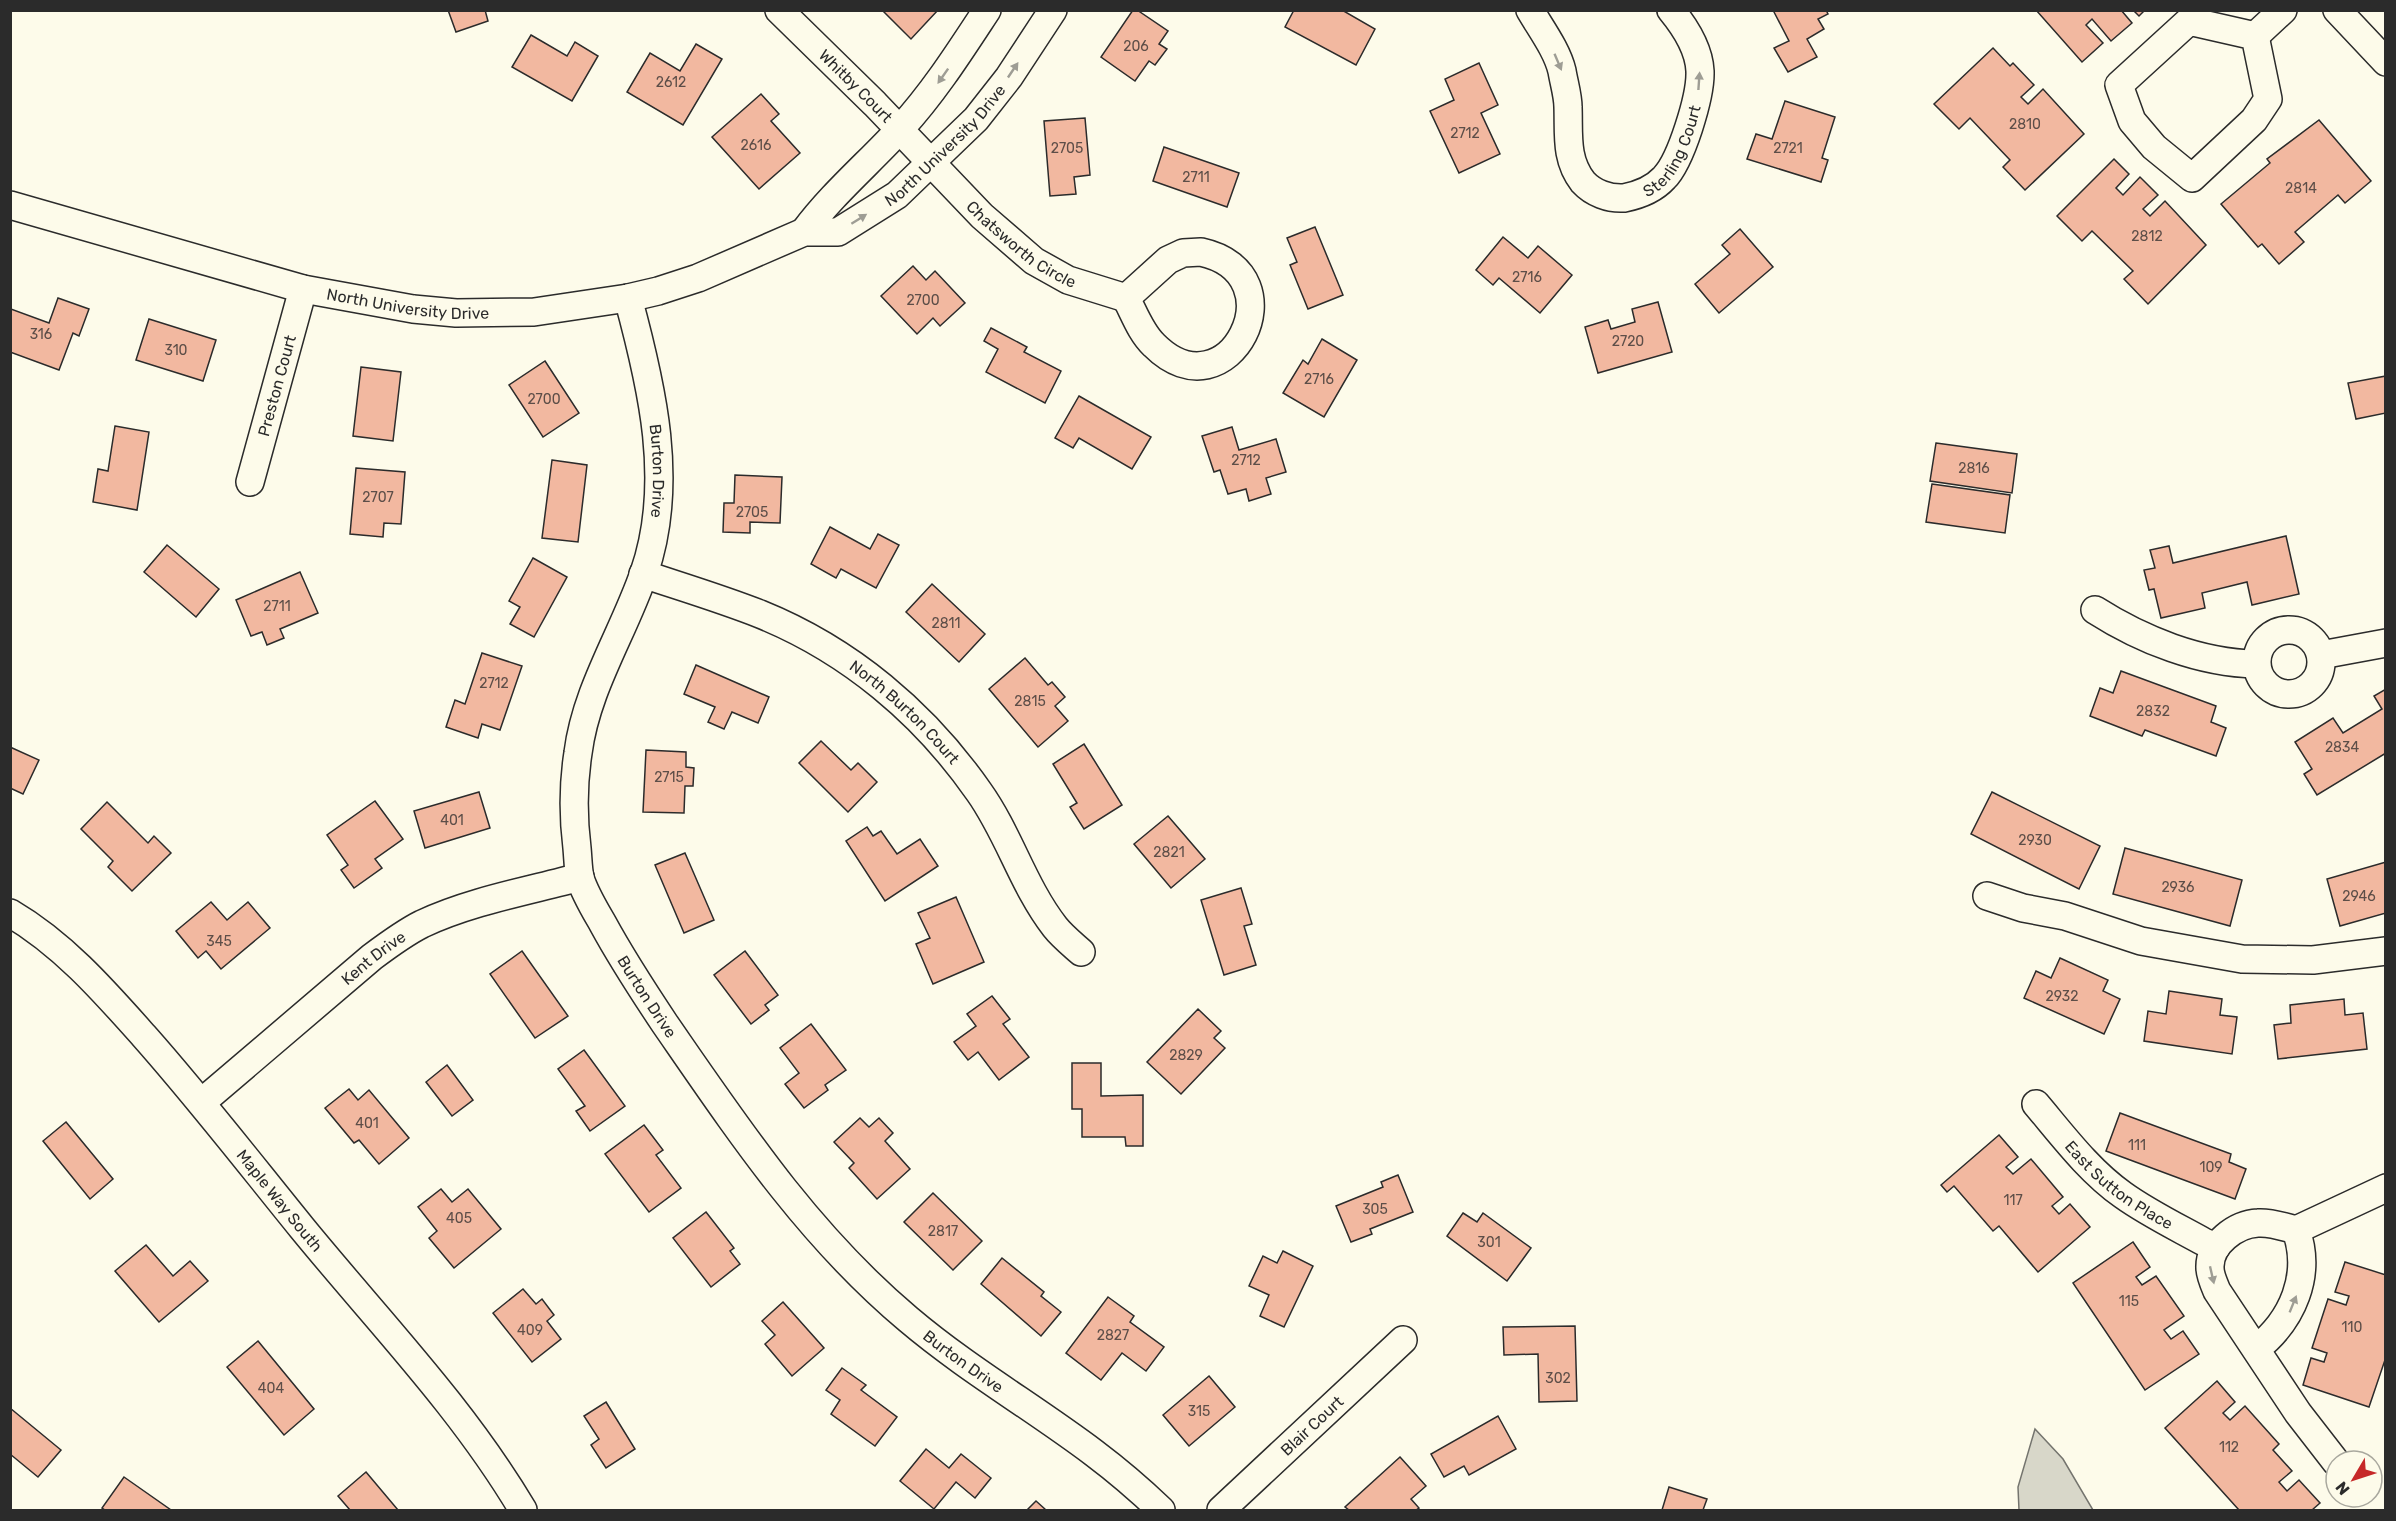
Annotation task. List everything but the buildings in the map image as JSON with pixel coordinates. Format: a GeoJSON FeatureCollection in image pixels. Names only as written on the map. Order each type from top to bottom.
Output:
{"type":"FeatureCollection","features":[{"type":"Feature","properties":{"kind":"street","name":"Whitby Court"},"geometry":{"type":"LineString","coordinates":[[779,10],[932,164]]}},
{"type":"Feature","properties":{"kind":"street","name":"North University Drive"},"geometry":{"type":"LineString","coordinates":[[804,232],[820,211],[930,95],[987,10]]}},
{"type":"Feature","properties":{"kind":"street","name":"North University Drive"},"geometry":{"type":"LineString","coordinates":[[10,205],[303,289],[413,309],[456,313],[534,312],[628,298],[698,278],[804,232],[838,232],[897,195],[932,164],[976,119],[1009,77],[1053,10]]}},
{"type":"Feature","properties":{"kind":"street","name":"Sterling Court"},"geometry":{"type":"LineString","coordinates":[[1530,10],[1561,68],[1568,105],[1568,149],[1572,165],[1584,183],[1596,192],[1614,199],[1638,196],[1664,179],[1688,131],[1700,89],[1700,70],[1696,53],[1684,26],[1671,10]]}},
{"type":"Feature","properties":{"kind":"street"},"geometry":{"type":"LineString","coordinates":[[2255,36],[2283,10]]}},
{"type":"Feature","properties":{"kind":"street"},"geometry":{"type":"LineString","coordinates":[[2337,10],[2385,62]]}},
{"type":"Feature","properties":{"kind":"street"},"geometry":{"type":"LineString","coordinates":[[2188,21],[2255,36],[2268,99],[2254,120],[2192,178],[2154,147],[2132,121],[2119,85],[2188,21]]}},
{"type":"Feature","properties":{"kind":"street","name":"Chatsworth Circle"},"geometry":{"type":"LineString","coordinates":[[932,164],[990,224],[1034,261],[1068,280],[1126,298]]}},
{"type":"Feature","properties":{"kind":"street"},"geometry":{"type":"LineString","coordinates":[[1201,252],[1211,254],[1228,263],[1242,277],[1250,295],[1251,311],[1248,327],[1239,343],[1227,356],[1209,364],[1191,365],[1173,361],[1153,345],[1126,298],[1168,260],[1183,253],[1201,252]]}},
{"type":"Feature","properties":{"kind":"street","name":"Preston Court"},"geometry":{"type":"LineString","coordinates":[[250,482],[303,289]]}},
{"type":"Feature","properties":{"kind":"street","name":"Burton Drive"},"geometry":{"type":"LineString","coordinates":[[628,298],[640,340],[656,425],[659,470],[657,515],[653,541],[643,574],[587,708],[579,741],[573,784],[580,877],[626,967],[728,1115],[794,1205],[831,1247],[870,1286],[941,1346],[1091,1450],[1123,1475],[1161,1510]]}},
{"type":"Feature","properties":{"kind":"street","name":"North Burton Court"},"geometry":{"type":"LineString","coordinates":[[643,574],[759,614],[789,627],[823,645],[887,690],[940,742],[980,792],[1001,826],[1038,900],[1055,928],[1081,952]]}},
{"type":"Feature","properties":{"kind":"street"},"geometry":{"type":"LineString","coordinates":[[2095,610],[2164,645],[2235,663],[2256,664]]}},
{"type":"Feature","properties":{"kind":"street"},"geometry":{"type":"LineString","coordinates":[[2290,629],[2310,636],[2321,655],[2322,666],[2319,676],[2304,691],[2283,694],[2273,690],[2265,683],[2256,664],[2257,653],[2269,635],[2290,629]]}},
{"type":"Feature","properties":{"kind":"street"},"geometry":{"type":"LineString","coordinates":[[2321,655],[2385,643]]}},
{"type":"Feature","properties":{"kind":"street","name":"Kent Drive"},"geometry":{"type":"LineString","coordinates":[[202,1102],[372,957],[399,938],[439,917],[580,877]]}},
{"type":"Feature","properties":{"kind":"street"},"geometry":{"type":"LineString","coordinates":[[1987,896],[2023,908],[2065,916],[2141,941],[2242,959],[2313,960],[2385,951]]}},
{"type":"Feature","properties":{"kind":"street","name":"Maple Way South"},"geometry":{"type":"LineString","coordinates":[[10,914],[46,938],[74,962],[119,1008],[202,1102],[301,1227],[451,1406],[523,1510]]}},
{"type":"Feature","properties":{"kind":"street","name":"East Sutton Place"},"geometry":{"type":"LineString","coordinates":[[2036,1104],[2072,1147],[2117,1191],[2216,1247]]}},
{"type":"Feature","properties":{"kind":"street"},"geometry":{"type":"LineString","coordinates":[[2326,1449],[2298,1413],[2217,1291],[2210,1269],[2211,1258],[2216,1247],[2226,1236],[2241,1227],[2258,1223],[2275,1224],[2296,1230],[2385,1188]]}},
{"type":"Feature","properties":{"kind":"street"},"geometry":{"type":"LineString","coordinates":[[2256,1349],[2271,1338],[2291,1311],[2297,1294],[2302,1256],[2296,1230]]}},
{"type":"Feature","properties":{"kind":"street","name":"Blair Court"},"geometry":{"type":"LineString","coordinates":[[1221,1510],[1403,1340]]}},
{"type":"Feature","properties":{"kind":"shaded area"},"geometry":{"type":"Polygon","coordinates":[[[2035,1429],[2063,1459],[2093,1510],[2019,1510],[2018,1487],[2035,1429]]]}}]}
